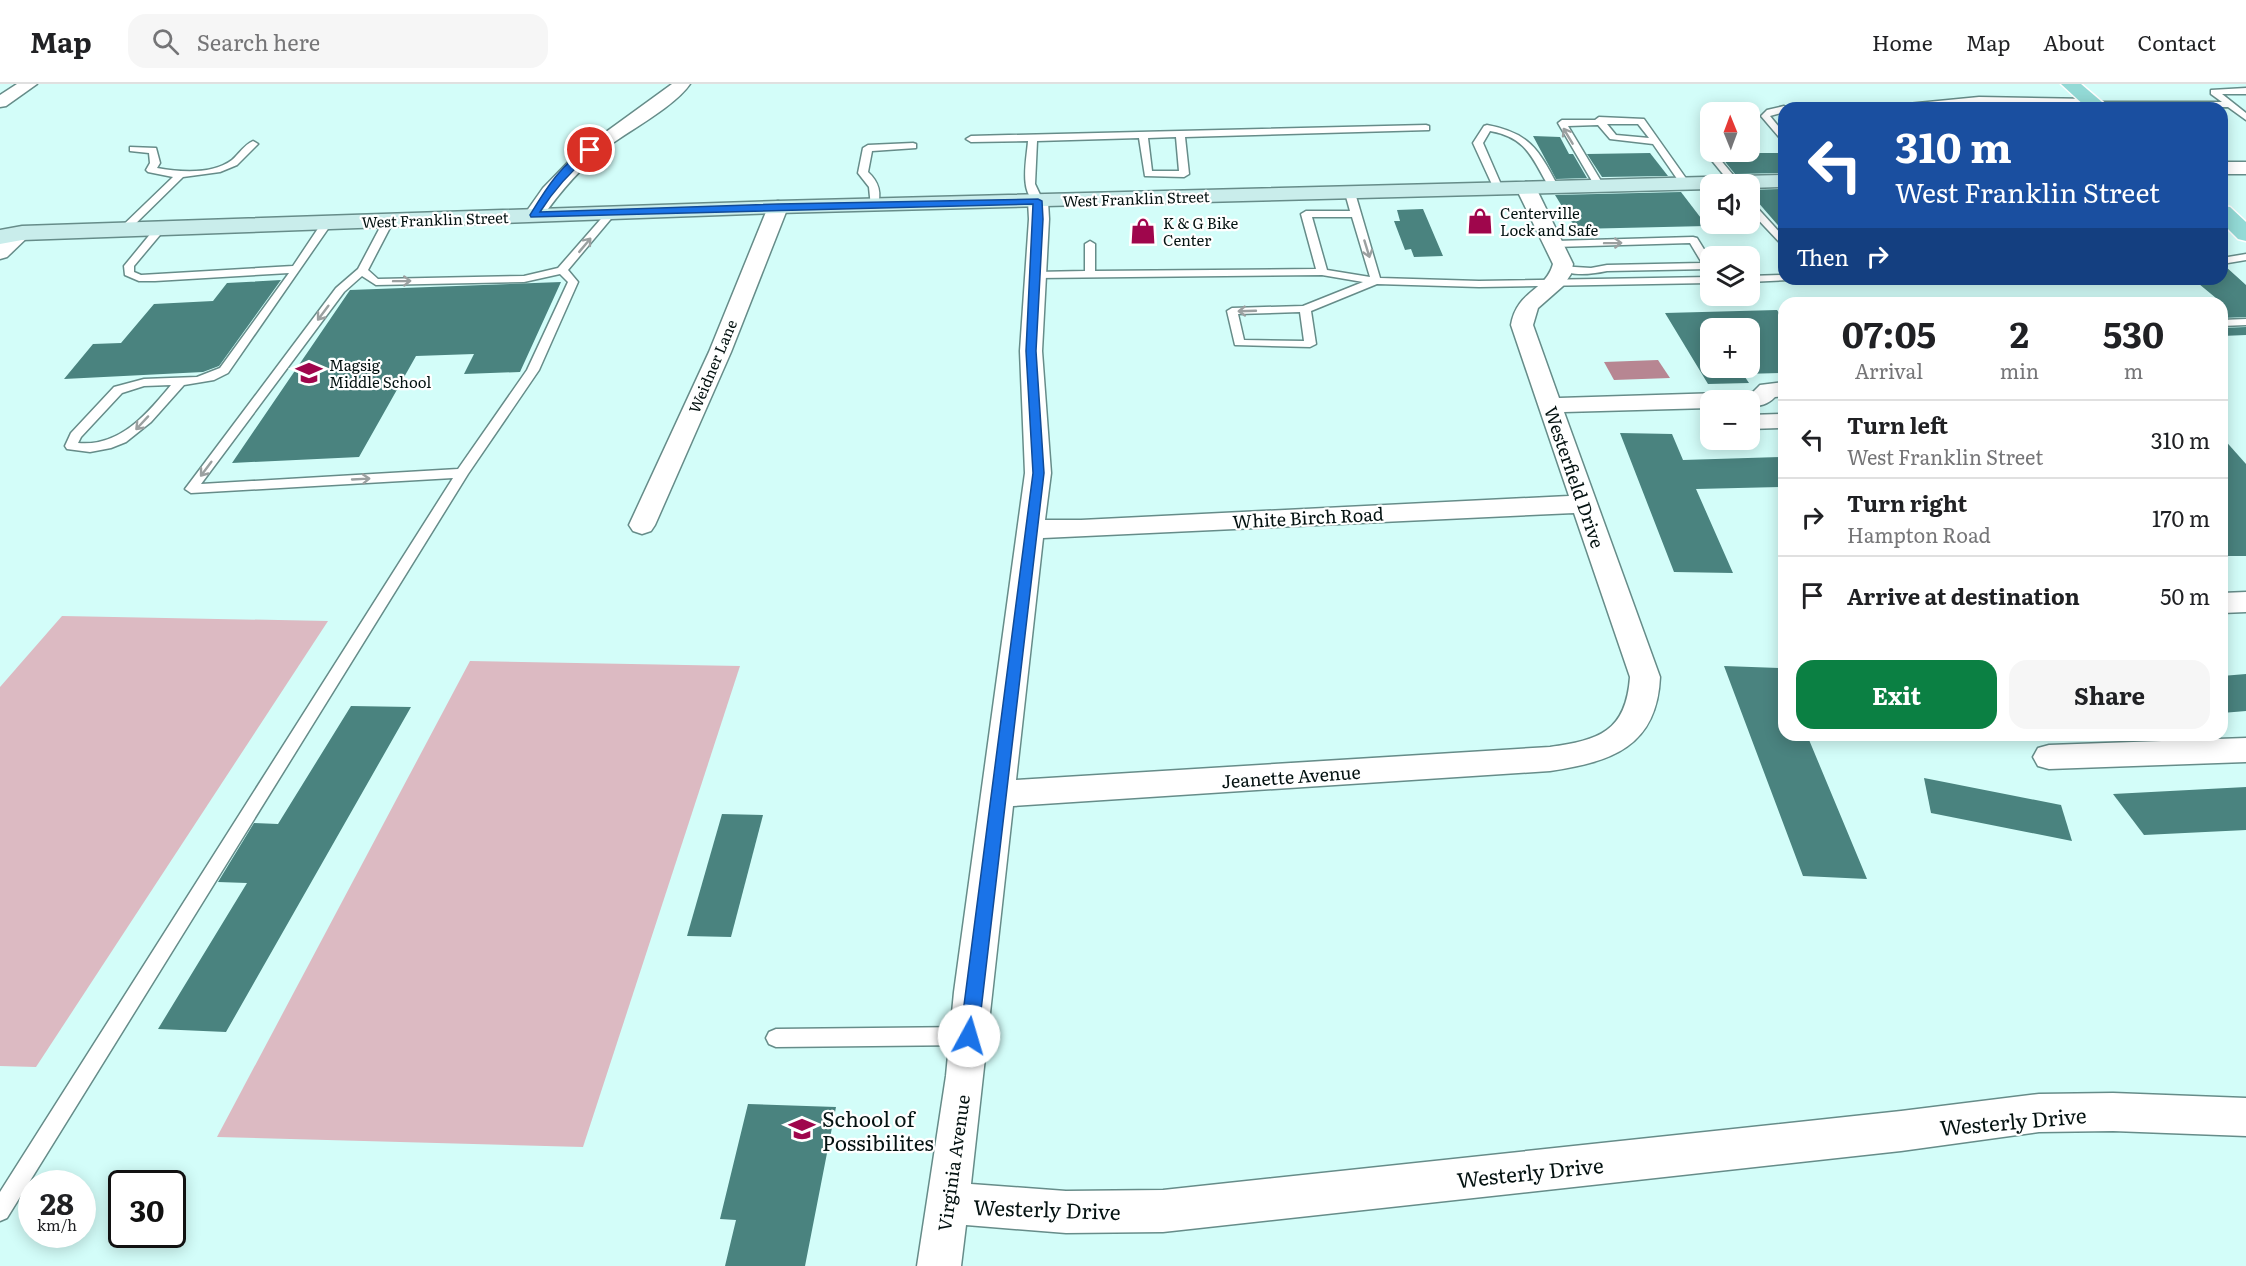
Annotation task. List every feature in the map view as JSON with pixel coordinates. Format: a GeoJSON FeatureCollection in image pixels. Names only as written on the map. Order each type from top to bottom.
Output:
{"type":"FeatureCollection","features":[{"type":"Feature","properties":{"kind":"main road"},"geometry":{"type":"LineString","coordinates":[[2070,84],[2091,102]]}},
{"type":"Feature","properties":{"kind":"main road","name":"West Franklin Street"},"geometry":{"type":"LineString","coordinates":[[1760,182],[1778,181]]}},
{"type":"Feature","properties":{"kind":"main road","name":"West Franklin Street"},"geometry":{"type":"LineString","coordinates":[[7,233],[778,207],[1700,184]]}},
{"type":"Feature","properties":{"kind":"main road"},"geometry":{"type":"LineString","coordinates":[[2228,217],[2245,233]]}},
{"type":"Feature","properties":{"kind":"street"},"geometry":{"type":"LineString","coordinates":[[0,102],[29,84]]}},
{"type":"Feature","properties":{"kind":"street"},"geometry":{"type":"LineString","coordinates":[[534,215],[550,190],[570,167],[682,84]]}},
{"type":"Feature","properties":{"kind":"street"},"geometry":{"type":"LineString","coordinates":[[2228,168],[2246,168]]}},
{"type":"Feature","properties":{"kind":"street"},"geometry":{"type":"LineString","coordinates":[[1526,188],[1558,265]]}},
{"type":"Feature","properties":{"kind":"street","name":"Virginia Avenue"},"geometry":{"type":"LineString","coordinates":[[939,1266],[1033,529],[1038,473],[1031,351],[1038,201]]}},
{"type":"Feature","properties":{"kind":"street","name":"Weidner Lane"},"geometry":{"type":"LineString","coordinates":[[642,525],[720,351],[778,207]]}},
{"type":"Feature","properties":{"kind":"street"},"geometry":{"type":"LineString","coordinates":[[0,253],[7,233]]}},
{"type":"Feature","properties":{"kind":"street","name":"Westerfield Drive"},"geometry":{"type":"LineString","coordinates":[[1558,265],[1522,312],[1522,325],[1645,677],[1646,695],[1641,712],[1628,730],[1611,744],[1582,756]]}},
{"type":"Feature","properties":{"kind":"street"},"geometry":{"type":"LineString","coordinates":[[1760,398],[1768,390],[1778,389]]}},
{"type":"Feature","properties":{"kind":"street"},"geometry":{"type":"LineString","coordinates":[[1550,405],[1700,400]]}},
{"type":"Feature","properties":{"kind":"street"},"geometry":{"type":"LineString","coordinates":[[1684,401],[1700,415]]}},
{"type":"Feature","properties":{"kind":"street"},"geometry":{"type":"LineString","coordinates":[[1760,422],[1778,421]]}},
{"type":"Feature","properties":{"kind":"street","name":"White Birch Road"},"geometry":{"type":"LineString","coordinates":[[1033,529],[1584,504]]}},
{"type":"Feature","properties":{"kind":"street"},"geometry":{"type":"LineString","coordinates":[[2228,603],[2246,602]]}},
{"type":"Feature","properties":{"kind":"street"},"geometry":{"type":"LineString","coordinates":[[2049,757],[2246,750]]}},
{"type":"Feature","properties":{"kind":"street","name":"Jeanette Avenue"},"geometry":{"type":"LineString","coordinates":[[999,794],[1582,756]]}},
{"type":"Feature","properties":{"kind":"street","name":"Westerly Drive"},"geometry":{"type":"LineString","coordinates":[[947,1203],[1066,1212],[1163,1211],[1901,1131],[2038,1113],[2113,1112],[2246,1117]]}},
{"type":"Feature","properties":{"kind":"lane"},"geometry":{"type":"LineString","coordinates":[[2225,102],[2214,92],[2246,91]]}},
{"type":"Feature","properties":{"kind":"lane"},"geometry":{"type":"LineString","coordinates":[[1863,97],[1864,102]]}},
{"type":"Feature","properties":{"kind":"lane"},"geometry":{"type":"LineString","coordinates":[[1968,102],[1979,100],[2025,102]]}},
{"type":"Feature","properties":{"kind":"lane"},"geometry":{"type":"LineString","coordinates":[[2228,105],[2246,117]]}},
{"type":"Feature","properties":{"kind":"lane"},"geometry":{"type":"LineString","coordinates":[[1778,110],[1765,116],[1778,129]]}},
{"type":"Feature","properties":{"kind":"lane"},"geometry":{"type":"LineString","coordinates":[[1599,120],[1613,137],[1656,142]]}},
{"type":"Feature","properties":{"kind":"lane"},"geometry":{"type":"LineString","coordinates":[[1599,186],[1562,124],[1569,121],[1638,120],[1644,124],[1685,184]]}},
{"type":"Feature","properties":{"kind":"lane"},"geometry":{"type":"LineString","coordinates":[[971,139],[1426,128]]}},
{"type":"Feature","properties":{"kind":"lane"},"geometry":{"type":"LineString","coordinates":[[1498,189],[1478,143],[1487,128],[1507,130],[1523,138],[1554,188]]}},
{"type":"Feature","properties":{"kind":"lane"},"geometry":{"type":"LineString","coordinates":[[1180,135],[1188,197]]}},
{"type":"Feature","properties":{"kind":"lane"},"geometry":{"type":"LineString","coordinates":[[1143,136],[1148,174],[1184,174]]}},
{"type":"Feature","properties":{"kind":"lane"},"geometry":{"type":"LineString","coordinates":[[1033,138],[1030,184],[1038,201]]}},
{"type":"Feature","properties":{"kind":"lane"},"geometry":{"type":"LineString","coordinates":[[133,149],[153,150],[155,163],[151,170],[180,175],[227,166],[234,163],[253,144]]}},
{"type":"Feature","properties":{"kind":"lane"},"geometry":{"type":"LineString","coordinates":[[874,205],[876,188],[872,180],[863,173],[868,148],[913,146]]}},
{"type":"Feature","properties":{"kind":"lane"},"geometry":{"type":"LineString","coordinates":[[1717,162],[1726,174]]}},
{"type":"Feature","properties":{"kind":"lane"},"geometry":{"type":"LineString","coordinates":[[123,230],[180,175]]}},
{"type":"Feature","properties":{"kind":"lane"},"geometry":{"type":"LineString","coordinates":[[1350,193],[1376,281]]}},
{"type":"Feature","properties":{"kind":"lane"},"geometry":{"type":"LineString","coordinates":[[363,271],[376,282],[524,279],[562,270],[610,214]]}},
{"type":"Feature","properties":{"kind":"lane"},"geometry":{"type":"LineString","coordinates":[[1322,272],[1306,214],[1356,214]]}},
{"type":"Feature","properties":{"kind":"lane"},"geometry":{"type":"LineString","coordinates":[[1760,217],[1778,237]]}},
{"type":"Feature","properties":{"kind":"lane"},"geometry":{"type":"LineString","coordinates":[[389,220],[363,271],[340,290],[191,489],[462,473]]}},
{"type":"Feature","properties":{"kind":"lane"},"geometry":{"type":"LineString","coordinates":[[182,380],[130,436],[98,447],[71,446],[75,436],[118,390],[138,382],[199,379],[222,373],[297,269],[327,223]]}},
{"type":"Feature","properties":{"kind":"lane"},"geometry":{"type":"LineString","coordinates":[[160,229],[129,266],[129,273],[139,278],[155,278],[297,269]]}},
{"type":"Feature","properties":{"kind":"lane"},"geometry":{"type":"LineString","coordinates":[[1035,275],[1322,272],[1376,281],[1558,265],[1693,240],[1709,266],[1607,268],[1591,271],[1558,265]]}},
{"type":"Feature","properties":{"kind":"lane"},"geometry":{"type":"LineString","coordinates":[[1090,244],[1090,275]]}},
{"type":"Feature","properties":{"kind":"lane"},"geometry":{"type":"LineString","coordinates":[[2228,260],[2246,257]]}},
{"type":"Feature","properties":{"kind":"lane"},"geometry":{"type":"LineString","coordinates":[[1558,265],[1700,279]]}},
{"type":"Feature","properties":{"kind":"lane"},"geometry":{"type":"LineString","coordinates":[[0,1211],[462,473],[533,370],[573,282],[562,270]]}},
{"type":"Feature","properties":{"kind":"lane"},"geometry":{"type":"LineString","coordinates":[[1760,279],[1778,278]]}},
{"type":"Feature","properties":{"kind":"lane"},"geometry":{"type":"LineString","coordinates":[[1305,309],[1310,344],[1239,343],[1232,311],[1305,309],[1376,281]]}},
{"type":"Feature","properties":{"kind":"lane"},"geometry":{"type":"LineString","coordinates":[[2228,323],[2246,322]]}},
{"type":"Feature","properties":{"kind":"lane"},"geometry":{"type":"LineString","coordinates":[[776,1038],[969,1036]]}},
{"type":"Feature","properties":{"kind":"shaded area"},"geometry":{"type":"Polygon","coordinates":[[[1658,360],[1670,378],[1614,380],[1604,362],[1658,360]]]}},
{"type":"Feature","properties":{"kind":"shaded area"},"geometry":{"type":"Polygon","coordinates":[[[62,616],[328,621],[36,1067],[0,1066],[0,687],[62,616]]]}},
{"type":"Feature","properties":{"kind":"shaded area"},"geometry":{"type":"Polygon","coordinates":[[[470,661],[740,666],[583,1147],[217,1137],[470,661]]]}},
{"type":"Feature","properties":{"kind":"building"},"geometry":{"type":"Polygon","coordinates":[[[1533,136],[1560,137],[1569,154],[1573,154],[1587,178],[1556,179],[1533,136]]]}},
{"type":"Feature","properties":{"kind":"building"},"geometry":{"type":"Polygon","coordinates":[[[1650,153],[1668,176],[1602,177],[1587,154],[1650,153]]]}},
{"type":"Feature","properties":{"kind":"building"},"geometry":{"type":"Polygon","coordinates":[[[1760,153],[1778,153],[1778,173],[1735,174],[1725,162],[1760,162],[1760,153]]]}},
{"type":"Feature","properties":{"kind":"building"},"geometry":{"type":"Polygon","coordinates":[[[1778,189],[1778,225],[1760,205],[1760,190],[1778,189]]]}},
{"type":"Feature","properties":{"kind":"building"},"geometry":{"type":"Polygon","coordinates":[[[1681,192],[1700,217],[1700,226],[1576,229],[1555,195],[1681,192]]]}},
{"type":"Feature","properties":{"kind":"building"},"geometry":{"type":"Polygon","coordinates":[[[1423,209],[1443,256],[1414,257],[1411,249],[1405,250],[1394,221],[1400,221],[1397,210],[1423,209]]]}},
{"type":"Feature","properties":{"kind":"building"},"geometry":{"type":"Polygon","coordinates":[[[2228,269],[2246,285],[2246,317],[2228,318],[2228,297],[2215,297],[2200,285],[2228,285],[2228,269]]]}},
{"type":"Feature","properties":{"kind":"building"},"geometry":{"type":"Polygon","coordinates":[[[281,280],[219,366],[203,372],[64,379],[93,344],[121,343],[154,304],[213,301],[227,283],[281,280]]]}},
{"type":"Feature","properties":{"kind":"building","name":"Magsig Middle School"},"geometry":{"type":"Polygon","coordinates":[[[561,282],[520,372],[464,374],[474,354],[416,356],[359,457],[232,463],[350,290],[561,282]]]}},
{"type":"Feature","properties":{"kind":"building"},"geometry":{"type":"Polygon","coordinates":[[[1777,310],[1778,373],[1760,374],[1760,318],[1700,318],[1700,371],[1665,313],[1777,310]]]}},
{"type":"Feature","properties":{"kind":"building"},"geometry":{"type":"Polygon","coordinates":[[[2246,327],[2246,335],[2228,336],[2228,328],[2246,327]]]}},
{"type":"Feature","properties":{"kind":"building"},"geometry":{"type":"Polygon","coordinates":[[[1704,378],[1746,378],[1749,383],[1708,384],[1704,378]]]}},
{"type":"Feature","properties":{"kind":"building"},"geometry":{"type":"Polygon","coordinates":[[[1620,433],[1672,434],[1683,460],[1778,457],[1778,487],[1696,489],[1733,573],[1674,572],[1620,433]]]}},
{"type":"Feature","properties":{"kind":"building"},"geometry":{"type":"Polygon","coordinates":[[[2228,444],[2246,464],[2246,556],[2228,556],[2228,444]]]}},
{"type":"Feature","properties":{"kind":"building"},"geometry":{"type":"Polygon","coordinates":[[[1724,666],[1778,668],[1778,741],[1810,741],[1867,879],[1803,876],[1724,666]]]}},
{"type":"Feature","properties":{"kind":"building"},"geometry":{"type":"Polygon","coordinates":[[[2246,674],[2246,711],[2228,712],[2228,676],[2246,674]]]}},
{"type":"Feature","properties":{"kind":"building"},"geometry":{"type":"Polygon","coordinates":[[[351,706],[411,707],[226,1032],[158,1029],[247,883],[218,882],[254,823],[278,824],[351,706]]]}},
{"type":"Feature","properties":{"kind":"building"},"geometry":{"type":"Polygon","coordinates":[[[1924,778],[2061,805],[2072,841],[1931,813],[1924,778]]]}},
{"type":"Feature","properties":{"kind":"building"},"geometry":{"type":"Polygon","coordinates":[[[2246,787],[2246,830],[2144,835],[2113,794],[2246,787]]]}},
{"type":"Feature","properties":{"kind":"building"},"geometry":{"type":"Polygon","coordinates":[[[722,814],[763,815],[731,937],[687,936],[722,814]]]}},
{"type":"Feature","properties":{"kind":"building"},"geometry":{"type":"Polygon","coordinates":[[[748,1104],[836,1107],[805,1266],[725,1266],[736,1220],[720,1219],[748,1104]]]}},
{"type":"Feature","properties":{"kind":"place","name":"Centerville Lock and Safe"},"geometry":{"type":"Point","coordinates":[1480,221]}},
{"type":"Feature","properties":{"kind":"place","name":"K & G Bike Center"},"geometry":{"type":"Point","coordinates":[1143,231]}},
{"type":"Feature","properties":{"kind":"place","name":"Magsig Middle School"},"geometry":{"type":"Point","coordinates":[309,373]}},
{"type":"Feature","properties":{"kind":"place","name":"School of Possibilites"},"geometry":{"type":"Point","coordinates":[802,1129]}},
{"type":"Feature","properties":{"kind":"route"},"geometry":{"type":"LineString","coordinates":[[590,150],[570,167],[550,190],[534,215],[1038,201],[1039,219],[1031,351],[1038,473],[1033,529],[969,1036]]}}]}
